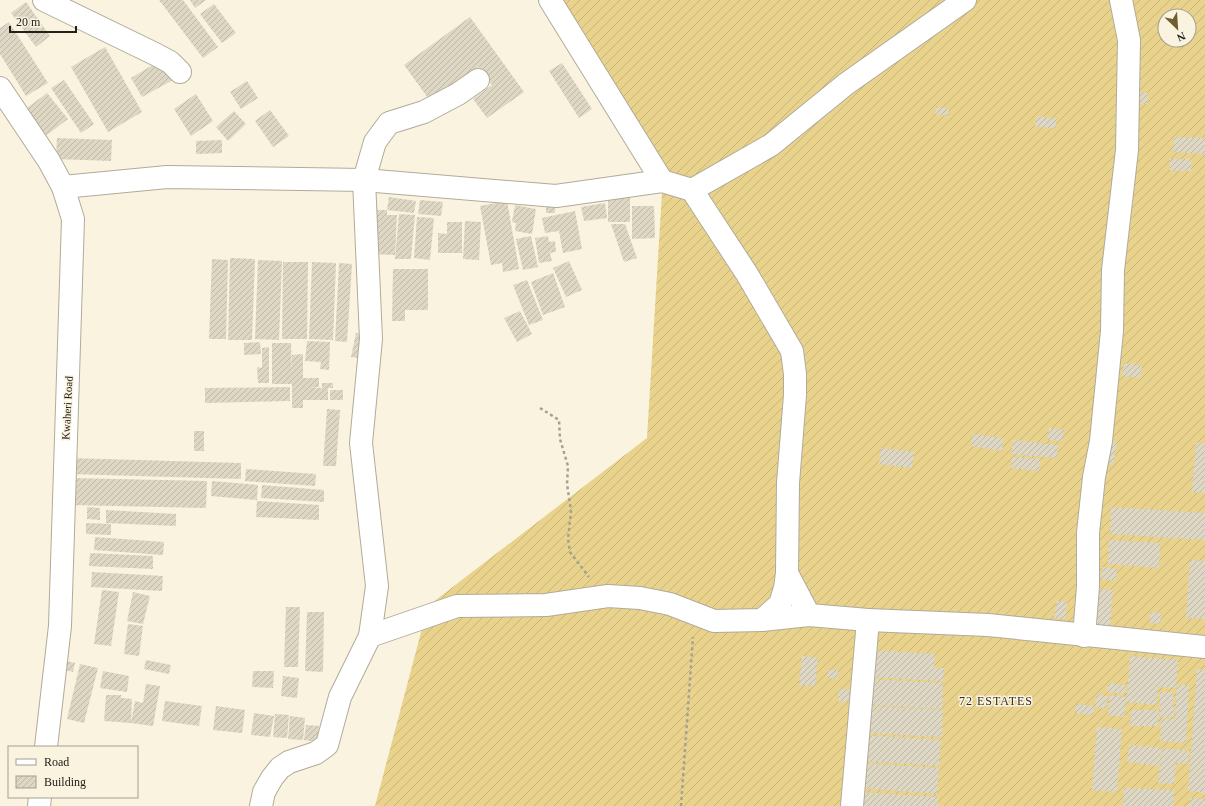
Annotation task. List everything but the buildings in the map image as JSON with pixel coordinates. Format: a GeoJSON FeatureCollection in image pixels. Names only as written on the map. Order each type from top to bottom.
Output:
{"type":"FeatureCollection","features":[{"type":"Feature","properties":{"kind":"street"},"geometry":{"type":"LineString","coordinates":[[44,0],[155,54],[170,62],[180,72]]}},
{"type":"Feature","properties":{"kind":"street"},"geometry":{"type":"LineString","coordinates":[[550,0],[662,181]]}},
{"type":"Feature","properties":{"kind":"street"},"geometry":{"type":"LineString","coordinates":[[692,190],[771,145],[846,84],[965,0]]}},
{"type":"Feature","properties":{"kind":"street"},"geometry":{"type":"LineString","coordinates":[[1084,636],[1088,587],[1088,533],[1094,477],[1101,441],[1111,346],[1112,270],[1127,150],[1129,40],[1122,0]]}},
{"type":"Feature","properties":{"kind":"street"},"geometry":{"type":"LineString","coordinates":[[261,806],[264,792],[280,768],[289,762],[316,753],[327,745],[340,697],[370,636],[377,586],[361,443],[372,339],[364,180],[375,142],[389,122],[424,112],[458,94],[478,80]]}},
{"type":"Feature","properties":{"kind":"street","name":"Kwaheri Road"},"geometry":{"type":"LineString","coordinates":[[0,88],[49,161],[63,187],[73,219],[73,262],[65,444],[60,626],[46,746]]}},
{"type":"Feature","properties":{"kind":"street"},"geometry":{"type":"LineString","coordinates":[[63,187],[167,177],[364,180],[556,196],[662,181],[692,190],[747,274],[792,351],[795,374],[795,395],[788,483],[786,588],[780,604],[762,620]]}},
{"type":"Feature","properties":{"kind":"street"},"geometry":{"type":"LineString","coordinates":[[787,573],[809,615]]}},
{"type":"Feature","properties":{"kind":"street"},"geometry":{"type":"LineString","coordinates":[[370,636],[457,606],[546,605],[608,596],[640,598],[670,604],[714,621],[762,620],[809,615],[868,620],[988,625],[1084,636],[1205,647]]}},
{"type":"Feature","properties":{"kind":"street"},"geometry":{"type":"LineString","coordinates":[[852,806],[868,620]]}},
{"type":"Feature","properties":{"kind":"path"},"geometry":{"type":"LineString","coordinates":[[540,408],[559,420],[560,439],[568,466],[567,484],[571,511],[568,539],[570,552],[582,570],[608,596]]}},
{"type":"Feature","properties":{"kind":"path"},"geometry":{"type":"LineString","coordinates":[[681,806],[692,640],[700,616]]}},
{"type":"Feature","properties":{"kind":"shaded area"},"geometry":{"type":"Polygon","coordinates":[[[553,0],[1205,0],[1205,806],[375,806],[428,606],[647,438],[662,193],[553,0]]]}},
{"type":"Feature","properties":{"kind":"district","name":"72 ESTATES"},"geometry":{"type":"Point","coordinates":[996,701]}}]}
